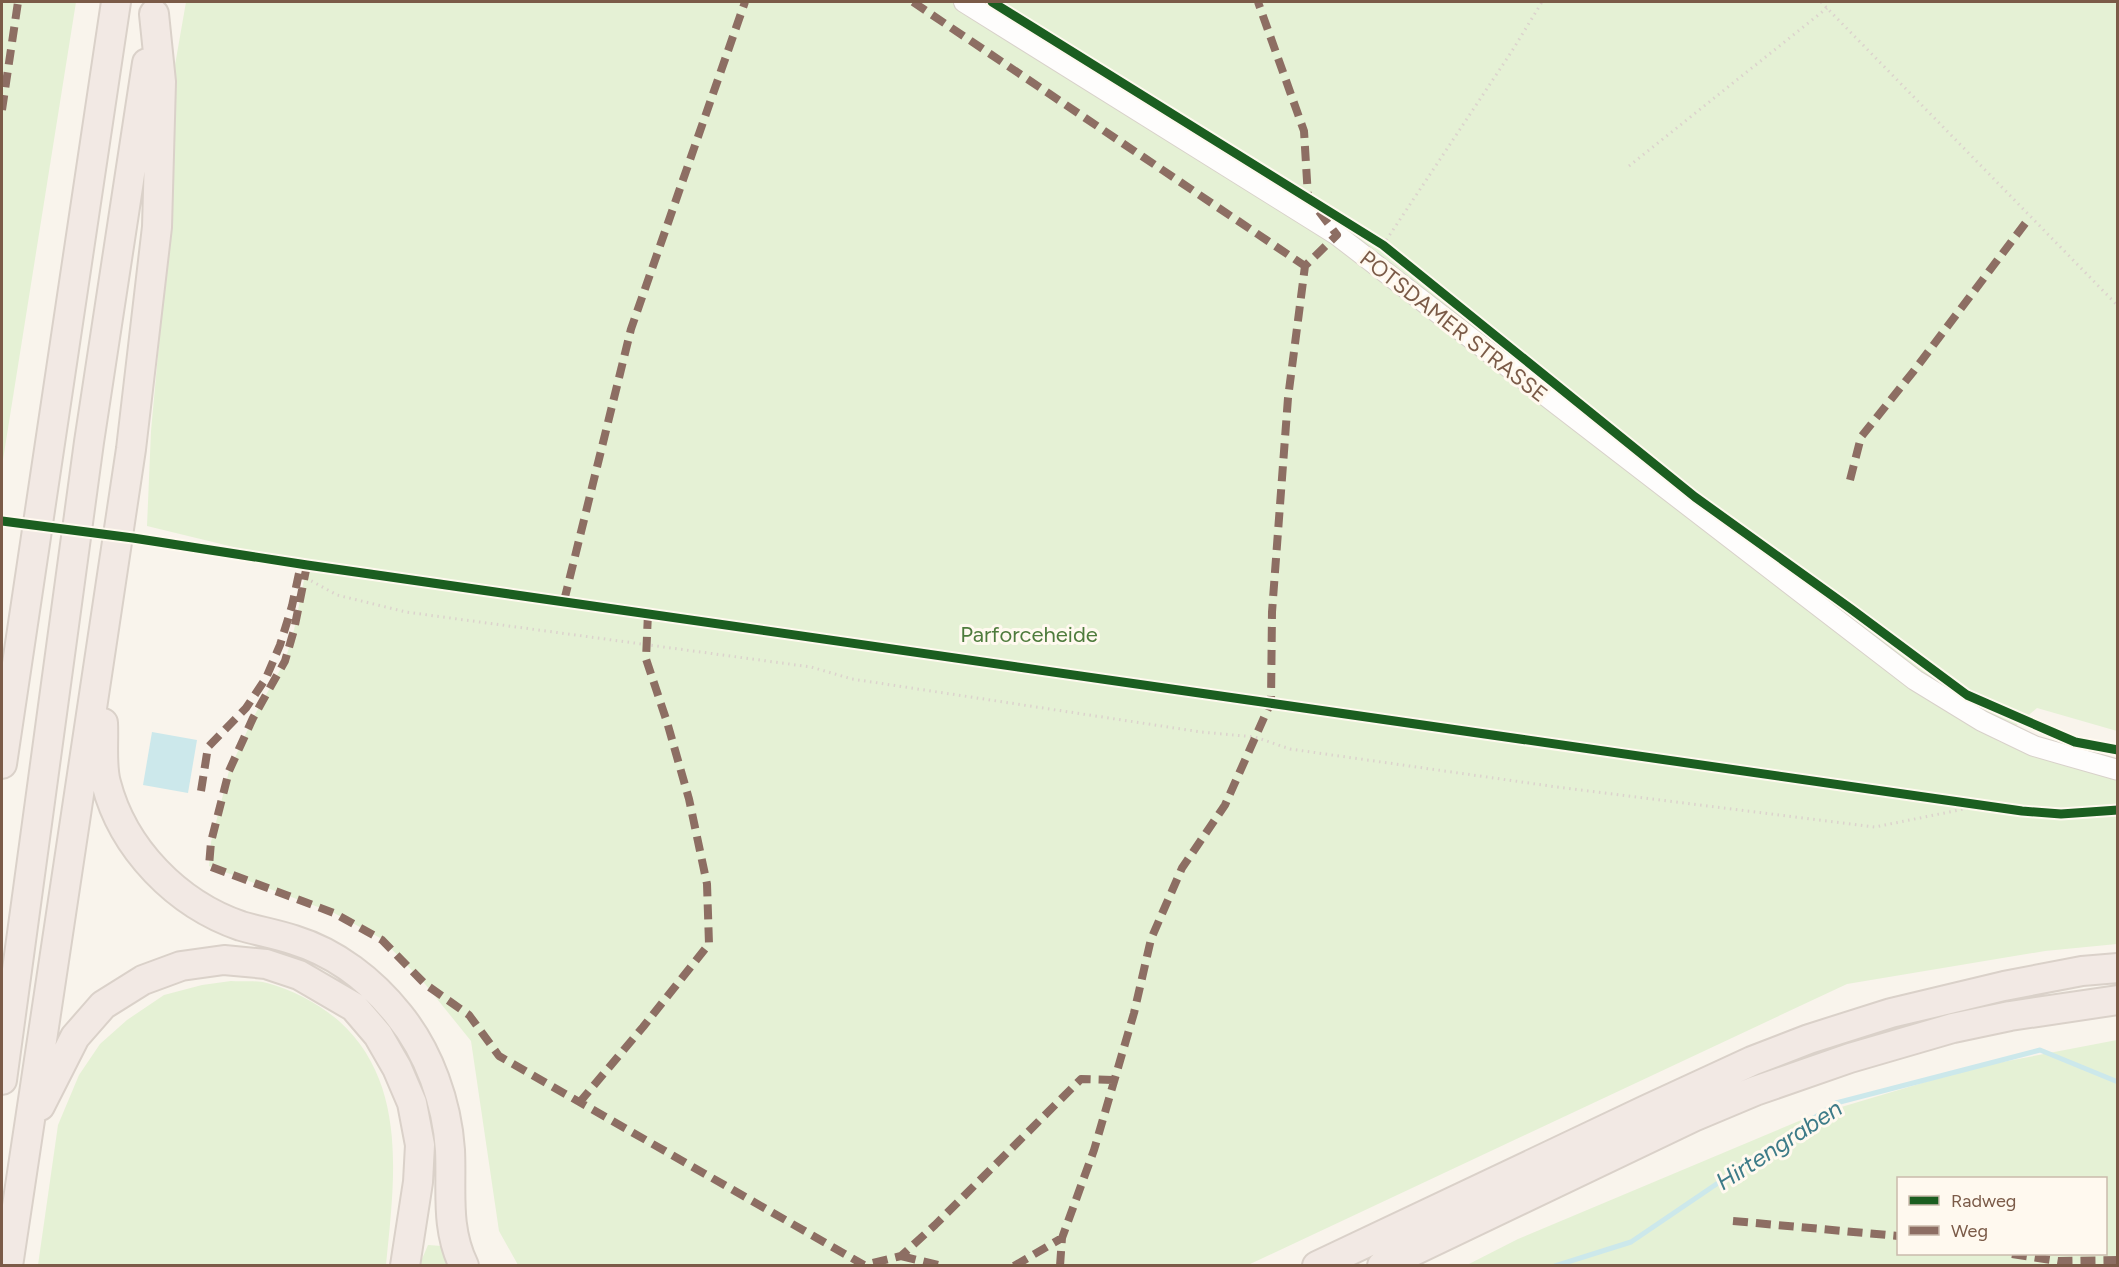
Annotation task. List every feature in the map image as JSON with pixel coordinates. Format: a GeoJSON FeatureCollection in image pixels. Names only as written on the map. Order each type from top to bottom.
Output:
{"type":"FeatureCollection","features":[{"type":"Feature","properties":{"kind":"highway"},"geometry":{"type":"LineString","coordinates":[[2,757],[116,2]]}},
{"type":"Feature","properties":{"kind":"highway"},"geometry":{"type":"LineString","coordinates":[[2,1080],[89,442],[155,8]]}},
{"type":"Feature","properties":{"kind":"highway"},"geometry":{"type":"LineString","coordinates":[[8,1266],[100,662],[130,449],[157,227],[161,82],[155,8]]}},
{"type":"Feature","properties":{"kind":"highway"},"geometry":{"type":"LineString","coordinates":[[100,662],[106,782],[123,827],[151,867],[189,901],[240,925],[295,940],[334,957],[370,983],[401,1017],[427,1058],[445,1111],[450,1150],[449,1205],[455,1248],[464,1266]]}},
{"type":"Feature","properties":{"kind":"highway"},"geometry":{"type":"LineString","coordinates":[[26,1136],[75,1037],[103,1005],[143,980],[181,966],[224,960],[277,967],[298,975],[354,1007],[378,1035],[397,1068],[412,1103],[420,1145],[418,1182],[405,1266]]}},
{"type":"Feature","properties":{"kind":"highway"},"geometry":{"type":"LineString","coordinates":[[1317,1266],[1752,1061],[1809,1039],[1892,1013],[2004,986],[2118,968]]}},
{"type":"Feature","properties":{"kind":"highway"},"geometry":{"type":"LineString","coordinates":[[1382,1266],[1694,1117],[1755,1091],[1850,1058],[1953,1028],[2010,1016],[2118,1000]]}},
{"type":"Feature","properties":{"kind":"street","name":"POTSDAMER STRASSE"},"geometry":{"type":"LineString","coordinates":[[964,2],[1337,235],[1915,680],[1982,721],[2034,746],[2118,770]]}},
{"type":"Feature","properties":{"kind":"path"},"geometry":{"type":"LineString","coordinates":[[1383,245],[1542,2]]}},
{"type":"Feature","properties":{"kind":"path"},"geometry":{"type":"LineString","coordinates":[[1821,2],[2118,306]]}},
{"type":"Feature","properties":{"kind":"path"},"geometry":{"type":"LineString","coordinates":[[1629,166],[1827,8]]}},
{"type":"Feature","properties":{"kind":"path"},"geometry":{"type":"LineString","coordinates":[[306,578],[337,594],[406,612],[812,667],[852,679],[1201,732],[1255,737],[1290,749],[1557,788],[1875,827],[1984,806]]}},
{"type":"Feature","properties":{"kind":"green space"},"geometry":{"type":"Polygon","coordinates":[[[2,2],[76,2],[2,466],[2,2]]]}},
{"type":"Feature","properties":{"kind":"green space","name":"Parforceheide"},"geometry":{"type":"Polygon","coordinates":[[[186,2],[2117,2],[2117,731],[2037,708],[1998,741],[2117,781],[2117,944],[2045,951],[1847,984],[1248,1265],[518,1265],[499,1231],[471,1041],[425,984],[382,939],[334,913],[209,866],[211,842],[229,771],[253,718],[285,661],[294,630],[307,565],[147,526],[151,431],[174,180],[175,65],[186,2]]]}},
{"type":"Feature","properties":{"kind":"green space"},"geometry":{"type":"Polygon","coordinates":[[[231,981],[258,982],[277,986],[323,1009],[339,1021],[361,1046],[377,1074],[387,1104],[392,1135],[392,1201],[386,1265],[38,1265],[58,1125],[79,1075],[100,1044],[127,1020],[164,995],[202,985],[231,981]]]}},
{"type":"Feature","properties":{"kind":"green space"},"geometry":{"type":"Polygon","coordinates":[[[2117,1040],[2117,1265],[1467,1265],[1518,1239],[1811,1116],[1976,1067],[2117,1040]]]}},
{"type":"Feature","properties":{"kind":"green space"},"geometry":{"type":"Polygon","coordinates":[[[428,1245],[442,1246],[449,1266],[419,1266],[428,1245]]]}},
{"type":"Feature","properties":{"kind":"water"},"geometry":{"type":"Polygon","coordinates":[[[152,732],[197,740],[188,793],[143,785],[152,732]]]}},
{"type":"Feature","properties":{"kind":"waterway","name":"Hirtengraben"},"geometry":{"type":"LineString","coordinates":[[1555,1266],[1631,1242],[1836,1103],[2040,1050],[2118,1082]]}},
{"type":"Feature","properties":{"kind":"marked path"},"geometry":{"type":"LineString","coordinates":[[2,110],[18,2]]}},
{"type":"Feature","properties":{"kind":"marked path"},"geometry":{"type":"LineString","coordinates":[[564,601],[631,329],[745,2]]}},
{"type":"Feature","properties":{"kind":"marked path"},"geometry":{"type":"LineString","coordinates":[[913,2],[1305,266]]}},
{"type":"Feature","properties":{"kind":"marked path"},"geometry":{"type":"LineString","coordinates":[[1060,1266],[1062,1238],[1094,1150],[1134,1013],[1151,939],[1182,868],[1225,805],[1271,702],[1272,612],[1288,398],[1305,266],[1337,235],[1308,197],[1304,131],[1258,2]]}},
{"type":"Feature","properties":{"kind":"marked path"},"geometry":{"type":"LineString","coordinates":[[1850,480],[1861,437],[2030,217]]}},
{"type":"Feature","properties":{"kind":"marked path"},"geometry":{"type":"LineString","coordinates":[[201,791],[208,747],[246,708],[266,678],[280,645],[292,606],[301,564]]}},
{"type":"Feature","properties":{"kind":"marked path"},"geometry":{"type":"LineString","coordinates":[[307,565],[294,630],[285,661],[253,718],[229,771],[211,842],[209,866],[334,913],[382,940],[425,984],[469,1015],[499,1056],[864,1265],[901,1256],[1081,1079],[1113,1080]]}},
{"type":"Feature","properties":{"kind":"marked path"},"geometry":{"type":"LineString","coordinates":[[579,1103],[709,944],[707,884],[689,799],[646,659],[648,613]]}},
{"type":"Feature","properties":{"kind":"marked path"},"geometry":{"type":"LineString","coordinates":[[1733,1221],[1897,1236]]}},
{"type":"Feature","properties":{"kind":"marked path"},"geometry":{"type":"LineString","coordinates":[[1014,1266],[1062,1238]]}},
{"type":"Feature","properties":{"kind":"marked path"},"geometry":{"type":"LineString","coordinates":[[2019,1255],[2058,1261],[2118,1260]]}},
{"type":"Feature","properties":{"kind":"marked path"},"geometry":{"type":"LineString","coordinates":[[901,1256],[942,1266]]}},
{"type":"Feature","properties":{"kind":"cycle path"},"geometry":{"type":"LineString","coordinates":[[992,2],[1383,245],[1695,497],[1967,695],[2075,742],[2118,750]]}},
{"type":"Feature","properties":{"kind":"cycle path"},"geometry":{"type":"LineString","coordinates":[[2,521],[2022,811],[2061,814],[2118,810]]}}]}
